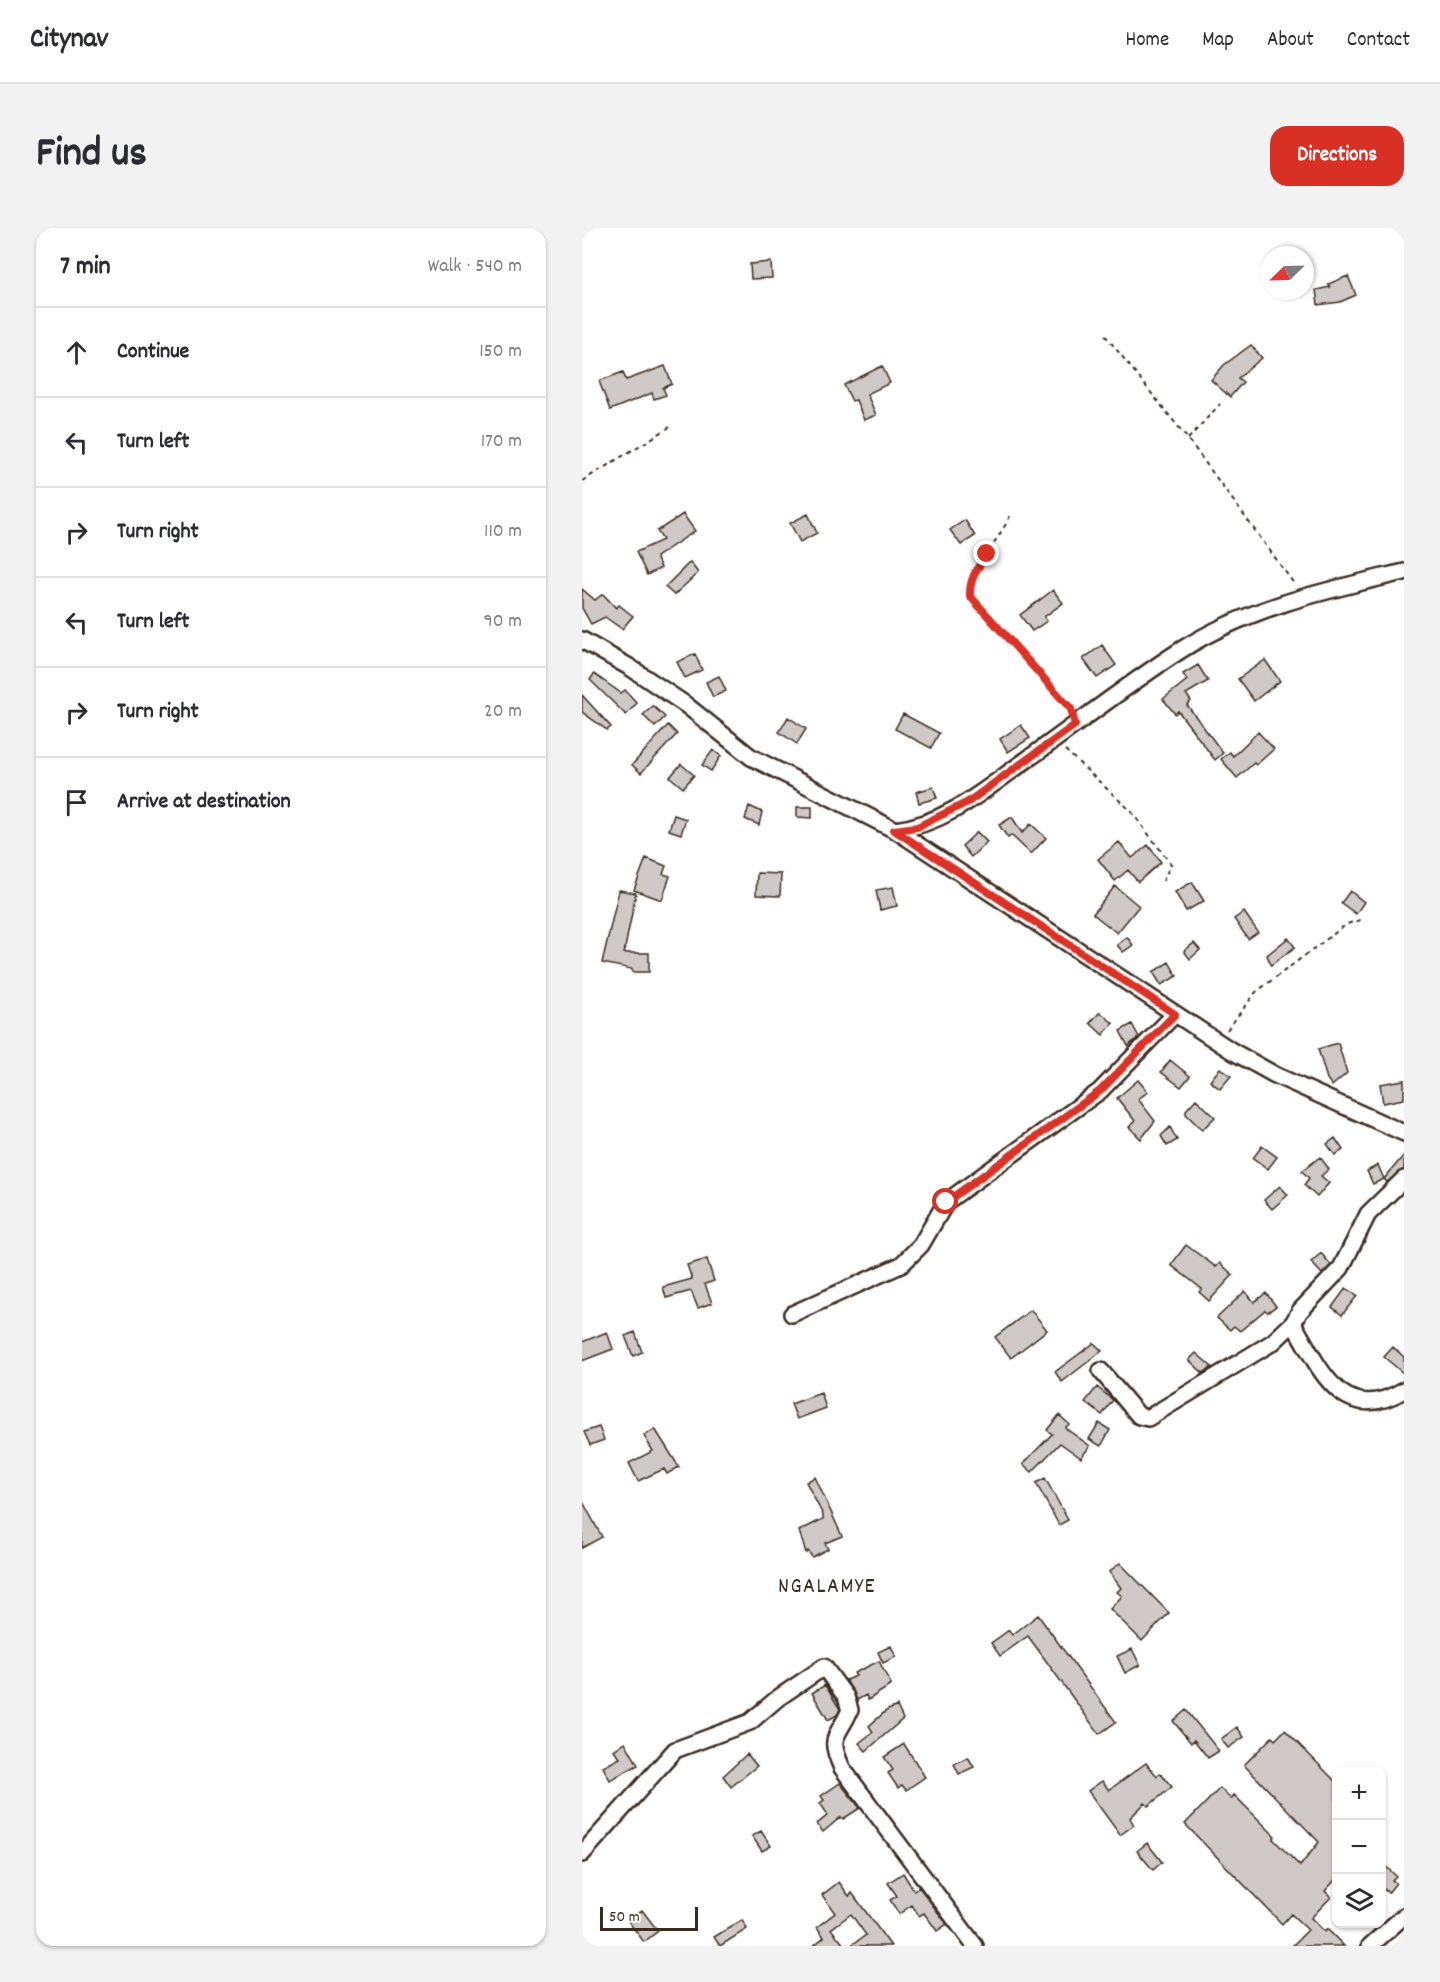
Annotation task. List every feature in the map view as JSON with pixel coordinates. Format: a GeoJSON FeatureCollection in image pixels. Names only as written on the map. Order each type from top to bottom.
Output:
{"type":"FeatureCollection","features":[{"type":"Feature","properties":{"kind":"street"},"geometry":{"type":"LineString","coordinates":[[894,830],[917,827],[968,802],[1182,650],[1229,624],[1323,591],[1404,572]]}},
{"type":"Feature","properties":{"kind":"street"},"geometry":{"type":"LineString","coordinates":[[582,640],[631,668],[677,699],[752,757],[894,830],[1218,1042],[1275,1075],[1404,1132]]}},
{"type":"Feature","properties":{"kind":"street"},"geometry":{"type":"LineString","coordinates":[[792,1314],[901,1265],[921,1245],[946,1202],[1100,1091],[1175,1014]]}},
{"type":"Feature","properties":{"kind":"street"},"geometry":{"type":"LineString","coordinates":[[1101,1371],[1139,1416],[1148,1418],[1273,1342],[1293,1323],[1300,1311],[1341,1268],[1368,1214],[1404,1179]]}},
{"type":"Feature","properties":{"kind":"street"},"geometry":{"type":"LineString","coordinates":[[1293,1323],[1318,1365],[1340,1394],[1361,1402],[1381,1402],[1404,1390]]}},
{"type":"Feature","properties":{"kind":"street"},"geometry":{"type":"LineString","coordinates":[[582,1854],[675,1750],[750,1722],[778,1698],[824,1667],[846,1697],[850,1710],[835,1735],[834,1750],[842,1768],[975,1946]]}},
{"type":"Feature","properties":{"kind":"street"},"geometry":{"type":"LineString","coordinates":[[1370,1946],[1404,1916]]}},
{"type":"Feature","properties":{"kind":"path"},"geometry":{"type":"LineString","coordinates":[[1105,335],[1188,439],[1295,582],[1298,600]]}},
{"type":"Feature","properties":{"kind":"path"},"geometry":{"type":"LineString","coordinates":[[1188,439],[1220,404]]}},
{"type":"Feature","properties":{"kind":"path"},"geometry":{"type":"LineString","coordinates":[[582,481],[670,427]]}},
{"type":"Feature","properties":{"kind":"path"},"geometry":{"type":"LineString","coordinates":[[1010,516],[1000,536],[977,569],[970,586],[970,596],[1071,709],[1075,725]]}},
{"type":"Feature","properties":{"kind":"path"},"geometry":{"type":"LineString","coordinates":[[1054,740],[1131,811],[1155,840],[1170,864],[1163,881]]}},
{"type":"Feature","properties":{"kind":"path"},"geometry":{"type":"LineString","coordinates":[[1218,1042],[1256,992],[1347,924],[1364,919]]}},
{"type":"Feature","properties":{"kind":"building"},"geometry":{"type":"Polygon","coordinates":[[[771,262],[772,278],[751,279],[750,264],[771,262]]]}},
{"type":"Feature","properties":{"kind":"building"},"geometry":{"type":"Polygon","coordinates":[[[1348,276],[1356,295],[1340,302],[1318,305],[1316,290],[1330,287],[1328,284],[1348,276]]]}},
{"type":"Feature","properties":{"kind":"building"},"geometry":{"type":"Polygon","coordinates":[[[1251,345],[1262,358],[1238,378],[1243,382],[1230,397],[1211,380],[1224,365],[1251,345]]]}},
{"type":"Feature","properties":{"kind":"building"},"geometry":{"type":"Polygon","coordinates":[[[665,366],[672,384],[663,388],[666,395],[654,399],[652,393],[610,410],[599,381],[623,372],[626,380],[665,366]]]}},
{"type":"Feature","properties":{"kind":"building"},"geometry":{"type":"Polygon","coordinates":[[[882,366],[890,383],[867,394],[876,415],[864,420],[856,400],[852,401],[844,385],[882,366]]]}},
{"type":"Feature","properties":{"kind":"building"},"geometry":{"type":"Polygon","coordinates":[[[683,514],[695,531],[656,557],[661,568],[647,575],[636,552],[663,540],[657,531],[683,514]]]}},
{"type":"Feature","properties":{"kind":"building"},"geometry":{"type":"Polygon","coordinates":[[[808,514],[817,533],[800,542],[790,523],[808,514]]]}},
{"type":"Feature","properties":{"kind":"building"},"geometry":{"type":"Polygon","coordinates":[[[965,520],[975,536],[961,545],[950,530],[965,520]]]}},
{"type":"Feature","properties":{"kind":"building"},"geometry":{"type":"Polygon","coordinates":[[[690,562],[698,573],[674,595],[665,587],[690,562]]]}},
{"type":"Feature","properties":{"kind":"building"},"geometry":{"type":"Polygon","coordinates":[[[582,589],[595,600],[603,594],[616,608],[619,605],[633,616],[622,629],[605,617],[591,624],[582,608],[582,589]]]}},
{"type":"Feature","properties":{"kind":"building"},"geometry":{"type":"Polygon","coordinates":[[[1053,590],[1063,603],[1044,617],[1047,621],[1032,631],[1020,615],[1053,590]]]}},
{"type":"Feature","properties":{"kind":"building"},"geometry":{"type":"Polygon","coordinates":[[[1102,645],[1116,665],[1097,678],[1083,659],[1102,645]]]}},
{"type":"Feature","properties":{"kind":"building"},"geometry":{"type":"Polygon","coordinates":[[[695,654],[702,670],[685,678],[677,662],[695,654]]]}},
{"type":"Feature","properties":{"kind":"building"},"geometry":{"type":"Polygon","coordinates":[[[1265,660],[1280,681],[1254,701],[1238,679],[1265,660]]]}},
{"type":"Feature","properties":{"kind":"building"},"geometry":{"type":"Polygon","coordinates":[[[1198,665],[1208,681],[1186,694],[1191,701],[1187,705],[1223,753],[1215,760],[1178,711],[1175,714],[1163,699],[1187,680],[1183,674],[1198,665]]]}},
{"type":"Feature","properties":{"kind":"building"},"geometry":{"type":"Polygon","coordinates":[[[594,674],[621,693],[625,690],[637,703],[626,715],[590,680],[594,674]]]}},
{"type":"Feature","properties":{"kind":"building"},"geometry":{"type":"Polygon","coordinates":[[[719,676],[726,691],[713,697],[706,682],[719,676]]]}},
{"type":"Feature","properties":{"kind":"building"},"geometry":{"type":"Polygon","coordinates":[[[582,695],[611,727],[607,730],[582,712],[582,695]]]}},
{"type":"Feature","properties":{"kind":"building"},"geometry":{"type":"Polygon","coordinates":[[[653,706],[665,717],[655,727],[643,715],[653,706]]]}},
{"type":"Feature","properties":{"kind":"building"},"geometry":{"type":"Polygon","coordinates":[[[903,714],[939,733],[931,748],[895,729],[903,714]]]}},
{"type":"Feature","properties":{"kind":"building"},"geometry":{"type":"Polygon","coordinates":[[[788,717],[806,729],[797,744],[779,732],[788,717]]]}},
{"type":"Feature","properties":{"kind":"building"},"geometry":{"type":"Polygon","coordinates":[[[668,725],[677,734],[641,773],[632,765],[668,725]]]}},
{"type":"Feature","properties":{"kind":"building"},"geometry":{"type":"Polygon","coordinates":[[[1021,725],[1030,738],[1008,752],[1000,739],[1021,725]]]}},
{"type":"Feature","properties":{"kind":"building"},"geometry":{"type":"Polygon","coordinates":[[[1258,732],[1274,749],[1237,778],[1221,759],[1230,752],[1233,756],[1258,732]]]}},
{"type":"Feature","properties":{"kind":"building"},"geometry":{"type":"Polygon","coordinates":[[[713,750],[721,756],[711,771],[702,765],[713,750]]]}},
{"type":"Feature","properties":{"kind":"building"},"geometry":{"type":"Polygon","coordinates":[[[681,764],[694,775],[683,788],[670,777],[681,764]]]}},
{"type":"Feature","properties":{"kind":"building"},"geometry":{"type":"Polygon","coordinates":[[[933,787],[937,798],[919,803],[916,792],[933,787]]]}},
{"type":"Feature","properties":{"kind":"building"},"geometry":{"type":"Polygon","coordinates":[[[749,806],[762,812],[759,825],[745,819],[749,806]]]}},
{"type":"Feature","properties":{"kind":"building"},"geometry":{"type":"Polygon","coordinates":[[[797,807],[812,807],[812,818],[797,817],[797,807]]]}},
{"type":"Feature","properties":{"kind":"building"},"geometry":{"type":"Polygon","coordinates":[[[674,815],[686,819],[681,834],[669,830],[674,815]]]}},
{"type":"Feature","properties":{"kind":"building"},"geometry":{"type":"Polygon","coordinates":[[[1012,817],[1022,833],[1031,824],[1046,838],[1031,854],[1011,835],[1008,838],[999,825],[1012,817]]]}},
{"type":"Feature","properties":{"kind":"building"},"geometry":{"type":"Polygon","coordinates":[[[977,832],[987,842],[971,857],[962,846],[977,832]]]}},
{"type":"Feature","properties":{"kind":"building"},"geometry":{"type":"Polygon","coordinates":[[[1119,842],[1132,858],[1148,845],[1161,862],[1138,882],[1128,870],[1115,881],[1098,859],[1119,842]]]}},
{"type":"Feature","properties":{"kind":"building"},"geometry":{"type":"Polygon","coordinates":[[[646,858],[666,866],[663,874],[670,876],[662,900],[634,890],[646,858]]]}},
{"type":"Feature","properties":{"kind":"building"},"geometry":{"type":"Polygon","coordinates":[[[757,873],[781,874],[780,896],[756,895],[757,873]]]}},
{"type":"Feature","properties":{"kind":"building"},"geometry":{"type":"Polygon","coordinates":[[[1192,882],[1204,901],[1186,911],[1175,892],[1192,882]]]}},
{"type":"Feature","properties":{"kind":"building"},"geometry":{"type":"Polygon","coordinates":[[[1115,886],[1139,906],[1117,933],[1093,914],[1115,886]]]}},
{"type":"Feature","properties":{"kind":"building"},"geometry":{"type":"Polygon","coordinates":[[[893,887],[897,906],[880,910],[876,890],[893,887]]]}},
{"type":"Feature","properties":{"kind":"building"},"geometry":{"type":"Polygon","coordinates":[[[619,890],[636,893],[624,953],[649,953],[649,972],[632,972],[632,969],[602,963],[619,890]]]}},
{"type":"Feature","properties":{"kind":"building"},"geometry":{"type":"Polygon","coordinates":[[[1350,891],[1364,902],[1356,914],[1341,903],[1350,891]]]}},
{"type":"Feature","properties":{"kind":"building"},"geometry":{"type":"Polygon","coordinates":[[[1244,912],[1258,932],[1248,939],[1234,919],[1244,912]]]}},
{"type":"Feature","properties":{"kind":"building"},"geometry":{"type":"Polygon","coordinates":[[[1127,937],[1133,945],[1123,952],[1117,945],[1127,937]]]}},
{"type":"Feature","properties":{"kind":"building"},"geometry":{"type":"Polygon","coordinates":[[[1288,938],[1295,947],[1271,965],[1267,955],[1288,938]]]}},
{"type":"Feature","properties":{"kind":"building"},"geometry":{"type":"Polygon","coordinates":[[[1194,943],[1200,950],[1190,959],[1184,951],[1194,943]]]}},
{"type":"Feature","properties":{"kind":"building"},"geometry":{"type":"Polygon","coordinates":[[[1169,962],[1177,976],[1161,985],[1153,972],[1169,962]]]}},
{"type":"Feature","properties":{"kind":"building"},"geometry":{"type":"Polygon","coordinates":[[[1100,1012],[1113,1023],[1103,1035],[1090,1023],[1100,1012]]]}},
{"type":"Feature","properties":{"kind":"building"},"geometry":{"type":"Polygon","coordinates":[[[1132,1024],[1139,1037],[1128,1046],[1120,1031],[1132,1024]]]}},
{"type":"Feature","properties":{"kind":"building"},"geometry":{"type":"Polygon","coordinates":[[[1338,1043],[1347,1073],[1332,1086],[1327,1079],[1318,1049],[1338,1043]]]}},
{"type":"Feature","properties":{"kind":"building"},"geometry":{"type":"Polygon","coordinates":[[[1170,1060],[1190,1076],[1181,1087],[1161,1072],[1170,1060]]]}},
{"type":"Feature","properties":{"kind":"building"},"geometry":{"type":"Polygon","coordinates":[[[1220,1068],[1231,1076],[1220,1089],[1210,1081],[1220,1068]]]}},
{"type":"Feature","properties":{"kind":"building"},"geometry":{"type":"Polygon","coordinates":[[[1138,1080],[1148,1092],[1138,1099],[1155,1121],[1141,1139],[1129,1127],[1135,1121],[1117,1098],[1138,1080]]]}},
{"type":"Feature","properties":{"kind":"building"},"geometry":{"type":"Polygon","coordinates":[[[1404,1080],[1404,1099],[1383,1103],[1380,1084],[1404,1080]]]}},
{"type":"Feature","properties":{"kind":"building"},"geometry":{"type":"Polygon","coordinates":[[[1196,1099],[1215,1117],[1202,1130],[1186,1114],[1186,1110],[1196,1099]]]}},
{"type":"Feature","properties":{"kind":"building"},"geometry":{"type":"Polygon","coordinates":[[[1170,1127],[1177,1140],[1167,1146],[1161,1136],[1170,1127]]]}},
{"type":"Feature","properties":{"kind":"building"},"geometry":{"type":"Polygon","coordinates":[[[1335,1138],[1343,1150],[1335,1155],[1327,1144],[1335,1138]]]}},
{"type":"Feature","properties":{"kind":"building"},"geometry":{"type":"Polygon","coordinates":[[[1262,1146],[1277,1157],[1268,1169],[1253,1158],[1262,1146]]]}},
{"type":"Feature","properties":{"kind":"building"},"geometry":{"type":"Polygon","coordinates":[[[1404,1155],[1404,1170],[1387,1182],[1384,1179],[1404,1155]]]}},
{"type":"Feature","properties":{"kind":"building"},"geometry":{"type":"Polygon","coordinates":[[[1320,1157],[1329,1169],[1321,1176],[1329,1183],[1317,1197],[1304,1185],[1309,1178],[1302,1171],[1320,1157]]]}},
{"type":"Feature","properties":{"kind":"building"},"geometry":{"type":"Polygon","coordinates":[[[1378,1165],[1384,1179],[1373,1184],[1367,1171],[1378,1165]]]}},
{"type":"Feature","properties":{"kind":"building"},"geometry":{"type":"Polygon","coordinates":[[[1280,1186],[1288,1195],[1272,1209],[1264,1200],[1280,1186]]]}},
{"type":"Feature","properties":{"kind":"building"},"geometry":{"type":"Polygon","coordinates":[[[1186,1245],[1216,1267],[1220,1263],[1233,1275],[1209,1301],[1199,1292],[1202,1289],[1171,1265],[1186,1245]]]}},
{"type":"Feature","properties":{"kind":"building"},"geometry":{"type":"Polygon","coordinates":[[[1321,1253],[1331,1265],[1322,1274],[1311,1262],[1321,1253]]]}},
{"type":"Feature","properties":{"kind":"building"},"geometry":{"type":"Polygon","coordinates":[[[707,1259],[714,1281],[705,1284],[712,1303],[698,1308],[691,1291],[666,1298],[663,1287],[692,1279],[687,1265],[707,1259]]]}},
{"type":"Feature","properties":{"kind":"building"},"geometry":{"type":"Polygon","coordinates":[[[1346,1288],[1357,1296],[1342,1315],[1332,1307],[1346,1288]]]}},
{"type":"Feature","properties":{"kind":"building"},"geometry":{"type":"Polygon","coordinates":[[[1245,1291],[1254,1302],[1266,1293],[1276,1306],[1268,1312],[1265,1310],[1240,1331],[1234,1326],[1230,1330],[1217,1318],[1245,1291]]]}},
{"type":"Feature","properties":{"kind":"building"},"geometry":{"type":"Polygon","coordinates":[[[1031,1310],[1047,1330],[1011,1358],[995,1337],[1031,1310]]]}},
{"type":"Feature","properties":{"kind":"building"},"geometry":{"type":"Polygon","coordinates":[[[607,1332],[613,1349],[582,1361],[582,1342],[607,1332]]]}},
{"type":"Feature","properties":{"kind":"building"},"geometry":{"type":"Polygon","coordinates":[[[635,1332],[642,1352],[633,1356],[625,1336],[635,1332]]]}},
{"type":"Feature","properties":{"kind":"building"},"geometry":{"type":"Polygon","coordinates":[[[1094,1343],[1102,1351],[1062,1382],[1055,1372],[1094,1343]]]}},
{"type":"Feature","properties":{"kind":"building"},"geometry":{"type":"Polygon","coordinates":[[[1393,1347],[1404,1357],[1404,1374],[1384,1357],[1393,1347]]]}},
{"type":"Feature","properties":{"kind":"building"},"geometry":{"type":"Polygon","coordinates":[[[1196,1353],[1212,1367],[1203,1373],[1189,1360],[1196,1353]]]}},
{"type":"Feature","properties":{"kind":"building"},"geometry":{"type":"Polygon","coordinates":[[[1097,1387],[1113,1400],[1102,1415],[1085,1402],[1097,1387]]]}},
{"type":"Feature","properties":{"kind":"building"},"geometry":{"type":"Polygon","coordinates":[[[821,1393],[826,1408],[797,1419],[791,1404],[821,1393]]]}},
{"type":"Feature","properties":{"kind":"building"},"geometry":{"type":"Polygon","coordinates":[[[1059,1415],[1069,1424],[1065,1428],[1090,1446],[1081,1458],[1060,1443],[1032,1472],[1023,1464],[1052,1434],[1047,1430],[1059,1415]]]}},
{"type":"Feature","properties":{"kind":"building"},"geometry":{"type":"Polygon","coordinates":[[[1099,1423],[1110,1430],[1101,1446],[1089,1439],[1099,1423]]]}},
{"type":"Feature","properties":{"kind":"building"},"geometry":{"type":"Polygon","coordinates":[[[599,1427],[604,1440],[590,1445],[584,1432],[599,1427]]]}},
{"type":"Feature","properties":{"kind":"building"},"geometry":{"type":"Polygon","coordinates":[[[655,1429],[679,1467],[667,1474],[664,1469],[638,1481],[629,1463],[653,1451],[644,1436],[655,1429]]]}},
{"type":"Feature","properties":{"kind":"building"},"geometry":{"type":"Polygon","coordinates":[[[815,1477],[842,1536],[825,1543],[828,1549],[812,1557],[808,1551],[806,1553],[799,1531],[823,1519],[806,1482],[815,1477]]]}},
{"type":"Feature","properties":{"kind":"building"},"geometry":{"type":"Polygon","coordinates":[[[1045,1478],[1068,1520],[1059,1525],[1036,1483],[1045,1478]]]}},
{"type":"Feature","properties":{"kind":"building"},"geometry":{"type":"Polygon","coordinates":[[[582,1500],[602,1537],[582,1548],[582,1500]]]}},
{"type":"Feature","properties":{"kind":"building"},"geometry":{"type":"Polygon","coordinates":[[[1120,1563],[1169,1613],[1142,1641],[1110,1609],[1122,1596],[1117,1592],[1121,1588],[1109,1572],[1120,1563]]]}},
{"type":"Feature","properties":{"kind":"building"},"geometry":{"type":"Polygon","coordinates":[[[1038,1615],[1116,1722],[1099,1734],[1028,1636],[1000,1656],[991,1643],[1009,1630],[1012,1635],[1038,1615]]]}},
{"type":"Feature","properties":{"kind":"building"},"geometry":{"type":"Polygon","coordinates":[[[891,1646],[896,1657],[883,1663],[878,1652],[891,1646]]]}},
{"type":"Feature","properties":{"kind":"building"},"geometry":{"type":"Polygon","coordinates":[[[1132,1649],[1140,1665],[1125,1673],[1117,1656],[1132,1649]]]}},
{"type":"Feature","properties":{"kind":"building"},"geometry":{"type":"Polygon","coordinates":[[[879,1661],[891,1685],[868,1700],[866,1695],[857,1700],[846,1680],[856,1676],[854,1673],[879,1661]]]}},
{"type":"Feature","properties":{"kind":"building"},"geometry":{"type":"Polygon","coordinates":[[[825,1685],[840,1709],[837,1715],[828,1720],[812,1693],[825,1685]]]}},
{"type":"Feature","properties":{"kind":"building"},"geometry":{"type":"Polygon","coordinates":[[[897,1706],[903,1719],[866,1751],[859,1743],[873,1732],[869,1726],[886,1711],[897,1706]]]}},
{"type":"Feature","properties":{"kind":"building"},"geometry":{"type":"Polygon","coordinates":[[[1186,1710],[1219,1751],[1208,1758],[1194,1740],[1191,1743],[1173,1721],[1186,1710]]]}},
{"type":"Feature","properties":{"kind":"building"},"geometry":{"type":"Polygon","coordinates":[[[1237,1727],[1244,1737],[1228,1748],[1221,1739],[1237,1727]]]}},
{"type":"Feature","properties":{"kind":"building"},"geometry":{"type":"Polygon","coordinates":[[[1285,1730],[1332,1778],[1332,1883],[1325,1891],[1331,1897],[1311,1918],[1325,1932],[1327,1929],[1344,1946],[1292,1946],[1308,1930],[1291,1914],[1282,1924],[1185,1824],[1220,1788],[1231,1799],[1234,1795],[1275,1836],[1273,1839],[1300,1866],[1319,1842],[1244,1765],[1272,1737],[1275,1740],[1285,1730]]]}},
{"type":"Feature","properties":{"kind":"building"},"geometry":{"type":"Polygon","coordinates":[[[625,1742],[638,1765],[610,1780],[603,1767],[620,1758],[614,1750],[625,1742]]]}},
{"type":"Feature","properties":{"kind":"building"},"geometry":{"type":"Polygon","coordinates":[[[904,1744],[925,1777],[906,1790],[902,1785],[898,1788],[888,1773],[893,1770],[884,1757],[904,1744]]]}},
{"type":"Feature","properties":{"kind":"building"},"geometry":{"type":"Polygon","coordinates":[[[747,1754],[757,1766],[731,1787],[723,1776],[747,1754]]]}},
{"type":"Feature","properties":{"kind":"building"},"geometry":{"type":"Polygon","coordinates":[[[968,1757],[974,1767],[959,1774],[954,1764],[968,1757]]]}},
{"type":"Feature","properties":{"kind":"building"},"geometry":{"type":"Polygon","coordinates":[[[1146,1763],[1157,1776],[1160,1773],[1172,1787],[1148,1806],[1145,1803],[1130,1818],[1134,1825],[1120,1835],[1088,1791],[1102,1781],[1109,1790],[1146,1763]]]}},
{"type":"Feature","properties":{"kind":"building"},"geometry":{"type":"Polygon","coordinates":[[[840,1783],[860,1808],[843,1819],[841,1817],[823,1832],[817,1824],[828,1815],[820,1803],[824,1800],[821,1796],[840,1783]]]}},
{"type":"Feature","properties":{"kind":"building"},"geometry":{"type":"Polygon","coordinates":[[[761,1831],[771,1846],[762,1851],[752,1836],[761,1831]]]}},
{"type":"Feature","properties":{"kind":"building"},"geometry":{"type":"Polygon","coordinates":[[[1147,1843],[1162,1862],[1153,1870],[1137,1851],[1147,1843]]]}},
{"type":"Feature","properties":{"kind":"building"},"geometry":{"type":"Polygon","coordinates":[[[1386,1867],[1396,1876],[1392,1880],[1396,1883],[1388,1893],[1386,1891],[1386,1867]]]}},
{"type":"Feature","properties":{"kind":"building"},"geometry":{"type":"Polygon","coordinates":[[[903,1873],[914,1891],[919,1887],[947,1924],[937,1931],[924,1913],[919,1916],[912,1905],[899,1914],[890,1900],[897,1896],[888,1883],[903,1873]]]}},
{"type":"Feature","properties":{"kind":"building"},"geometry":{"type":"Polygon","coordinates":[[[839,1882],[849,1896],[852,1893],[891,1946],[850,1946],[866,1935],[851,1914],[831,1929],[845,1946],[813,1946],[824,1937],[817,1927],[835,1913],[822,1895],[839,1882]]]}},
{"type":"Feature","properties":{"kind":"building"},"geometry":{"type":"Polygon","coordinates":[[[642,1910],[658,1931],[644,1942],[628,1921],[642,1910]]]}},
{"type":"Feature","properties":{"kind":"building"},"geometry":{"type":"Polygon","coordinates":[[[742,1920],[747,1929],[720,1946],[714,1937],[742,1920]]]}},
{"type":"Feature","properties":{"kind":"district","name":"NGALAMYE"},"geometry":{"type":"Point","coordinates":[827,1584]}},
{"type":"Feature","properties":{"kind":"route"},"geometry":{"type":"LineString","coordinates":[[946,1202],[1100,1091],[1175,1014],[1015,912],[894,830],[917,827],[968,802],[1075,725],[1071,709],[1014,642],[970,596],[970,586],[987,554]]}}]}
